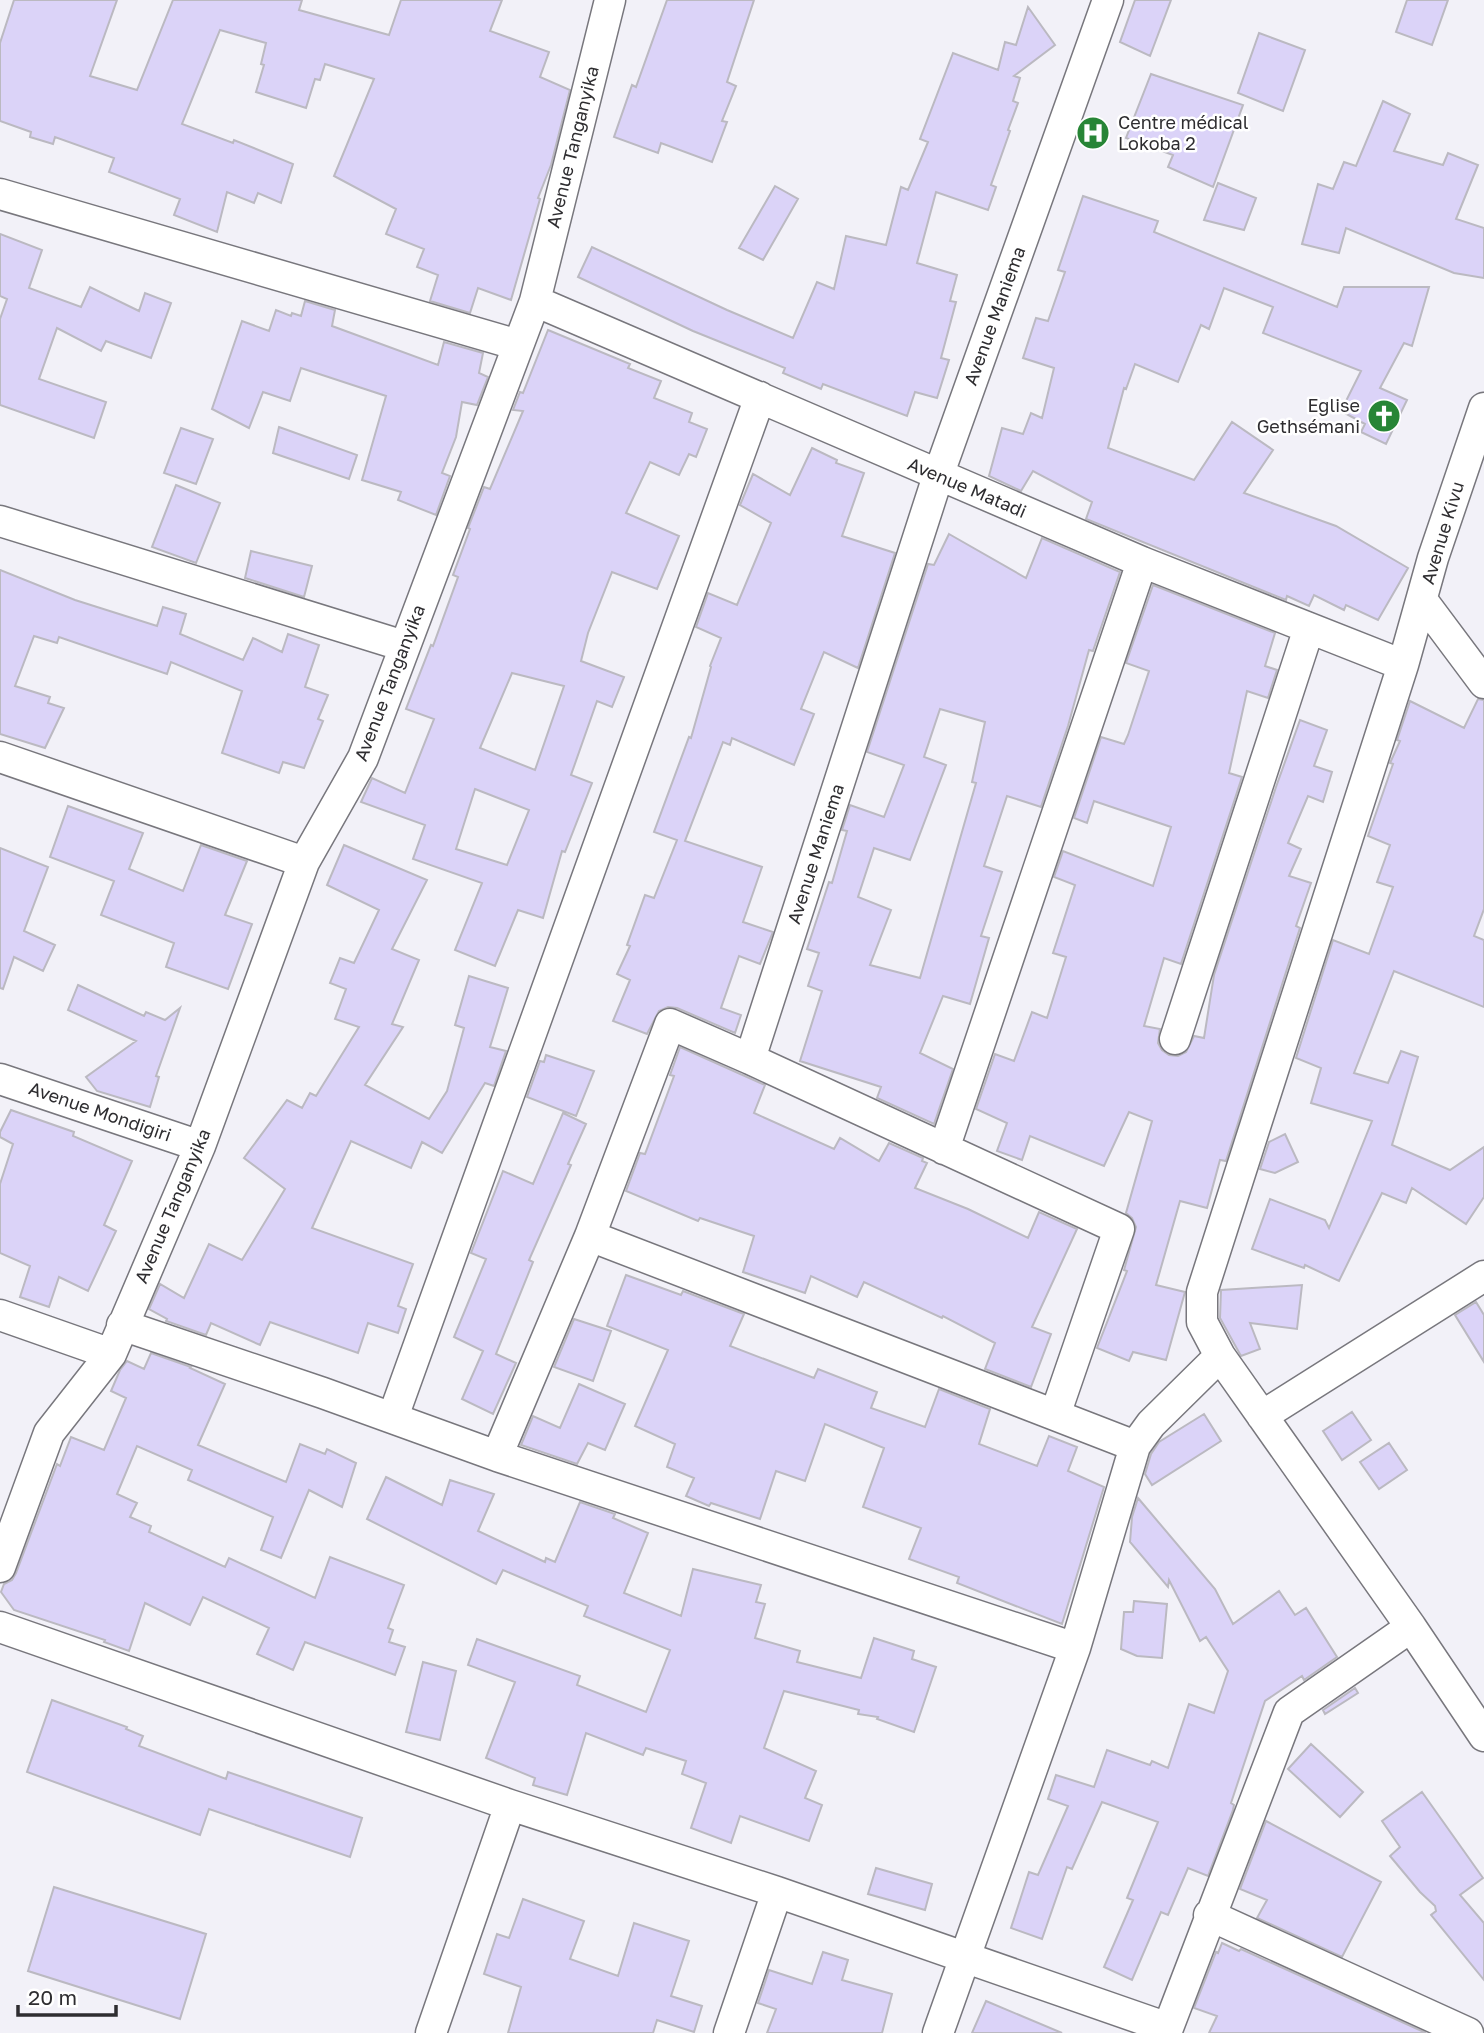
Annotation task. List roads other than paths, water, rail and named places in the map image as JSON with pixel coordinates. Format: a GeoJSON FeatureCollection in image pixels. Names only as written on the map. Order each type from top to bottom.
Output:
{"type":"FeatureCollection","features":[{"type":"Feature","properties":{"kind":"street","name":"Avenue Tanganyika"},"geometry":{"type":"LineString","coordinates":[[0,1567],[49,1433],[111,1354],[200,1146],[304,862],[363,758],[535,300],[610,0]]}},
{"type":"Feature","properties":{"kind":"street","name":"Avenue Maniema"},"geometry":{"type":"LineString","coordinates":[[750,1059],[938,476],[1108,0]]}},
{"type":"Feature","properties":{"kind":"street"},"geometry":{"type":"LineString","coordinates":[[0,194],[518,345]]}},
{"type":"Feature","properties":{"kind":"street","name":"Avenue Matadi"},"geometry":{"type":"LineString","coordinates":[[535,300],[1142,562],[1403,665]]}},
{"type":"Feature","properties":{"kind":"street"},"geometry":{"type":"LineString","coordinates":[[393,1417],[760,397]]}},
{"type":"Feature","properties":{"kind":"street","name":"Avenue Kivu"},"geometry":{"type":"LineString","coordinates":[[1484,408],[1433,558],[1422,600],[1484,683]]}},
{"type":"Feature","properties":{"kind":"street"},"geometry":{"type":"LineString","coordinates":[[0,521],[404,646]]}},
{"type":"Feature","properties":{"kind":"street"},"geometry":{"type":"LineString","coordinates":[[944,1149],[1142,562]]}},
{"type":"Feature","properties":{"kind":"street"},"geometry":{"type":"LineString","coordinates":[[1422,600],[1202,1292],[1202,1322],[1220,1356],[1411,1627],[1484,1736]]}},
{"type":"Feature","properties":{"kind":"street"},"geometry":{"type":"LineString","coordinates":[[1175,1039],[1309,628]]}},
{"type":"Feature","properties":{"kind":"street"},"geometry":{"type":"LineString","coordinates":[[0,757],[304,862]]}},
{"type":"Feature","properties":{"kind":"street"},"geometry":{"type":"LineString","coordinates":[[497,1456],[590,1236],[670,1024],[1119,1229],[1055,1415]]}},
{"type":"Feature","properties":{"kind":"street","name":"Avenue Mondigiri"},"geometry":{"type":"LineString","coordinates":[[0,1079],[200,1146]]}},
{"type":"Feature","properties":{"kind":"street"},"geometry":{"type":"LineString","coordinates":[[590,1236],[1135,1446]]}},
{"type":"Feature","properties":{"kind":"street"},"geometry":{"type":"LineString","coordinates":[[1262,1416],[1484,1276]]}},
{"type":"Feature","properties":{"kind":"street"},"geometry":{"type":"LineString","coordinates":[[0,1315],[111,1354]]}},
{"type":"Feature","properties":{"kind":"street"},"geometry":{"type":"LineString","coordinates":[[122,1325],[393,1417],[497,1456],[1075,1648]]}},
{"type":"Feature","properties":{"kind":"street"},"geometry":{"type":"LineString","coordinates":[[938,2033],[1075,1648],[1135,1446],[1151,1424],[1220,1356]]}},
{"type":"Feature","properties":{"kind":"street"},"geometry":{"type":"LineString","coordinates":[[0,1627],[510,1805],[966,1957],[1167,2031],[1209,1915],[1289,1712],[1411,1627]]}},
{"type":"Feature","properties":{"kind":"street"},"geometry":{"type":"LineString","coordinates":[[430,2033],[510,1805]]}},
{"type":"Feature","properties":{"kind":"street"},"geometry":{"type":"LineString","coordinates":[[729,2033],[777,1892]]}},
{"type":"Feature","properties":{"kind":"street"},"geometry":{"type":"LineString","coordinates":[[1209,1915],[1468,2033]]}},
{"type":"Feature","properties":{"kind":"place","name":"Centre médical Lokoba 2"},"geometry":{"type":"Point","coordinates":[1093,133]}},
{"type":"Feature","properties":{"kind":"place","name":"Eglise Gethsémani"},"geometry":{"type":"Point","coordinates":[1384,416]}}]}
